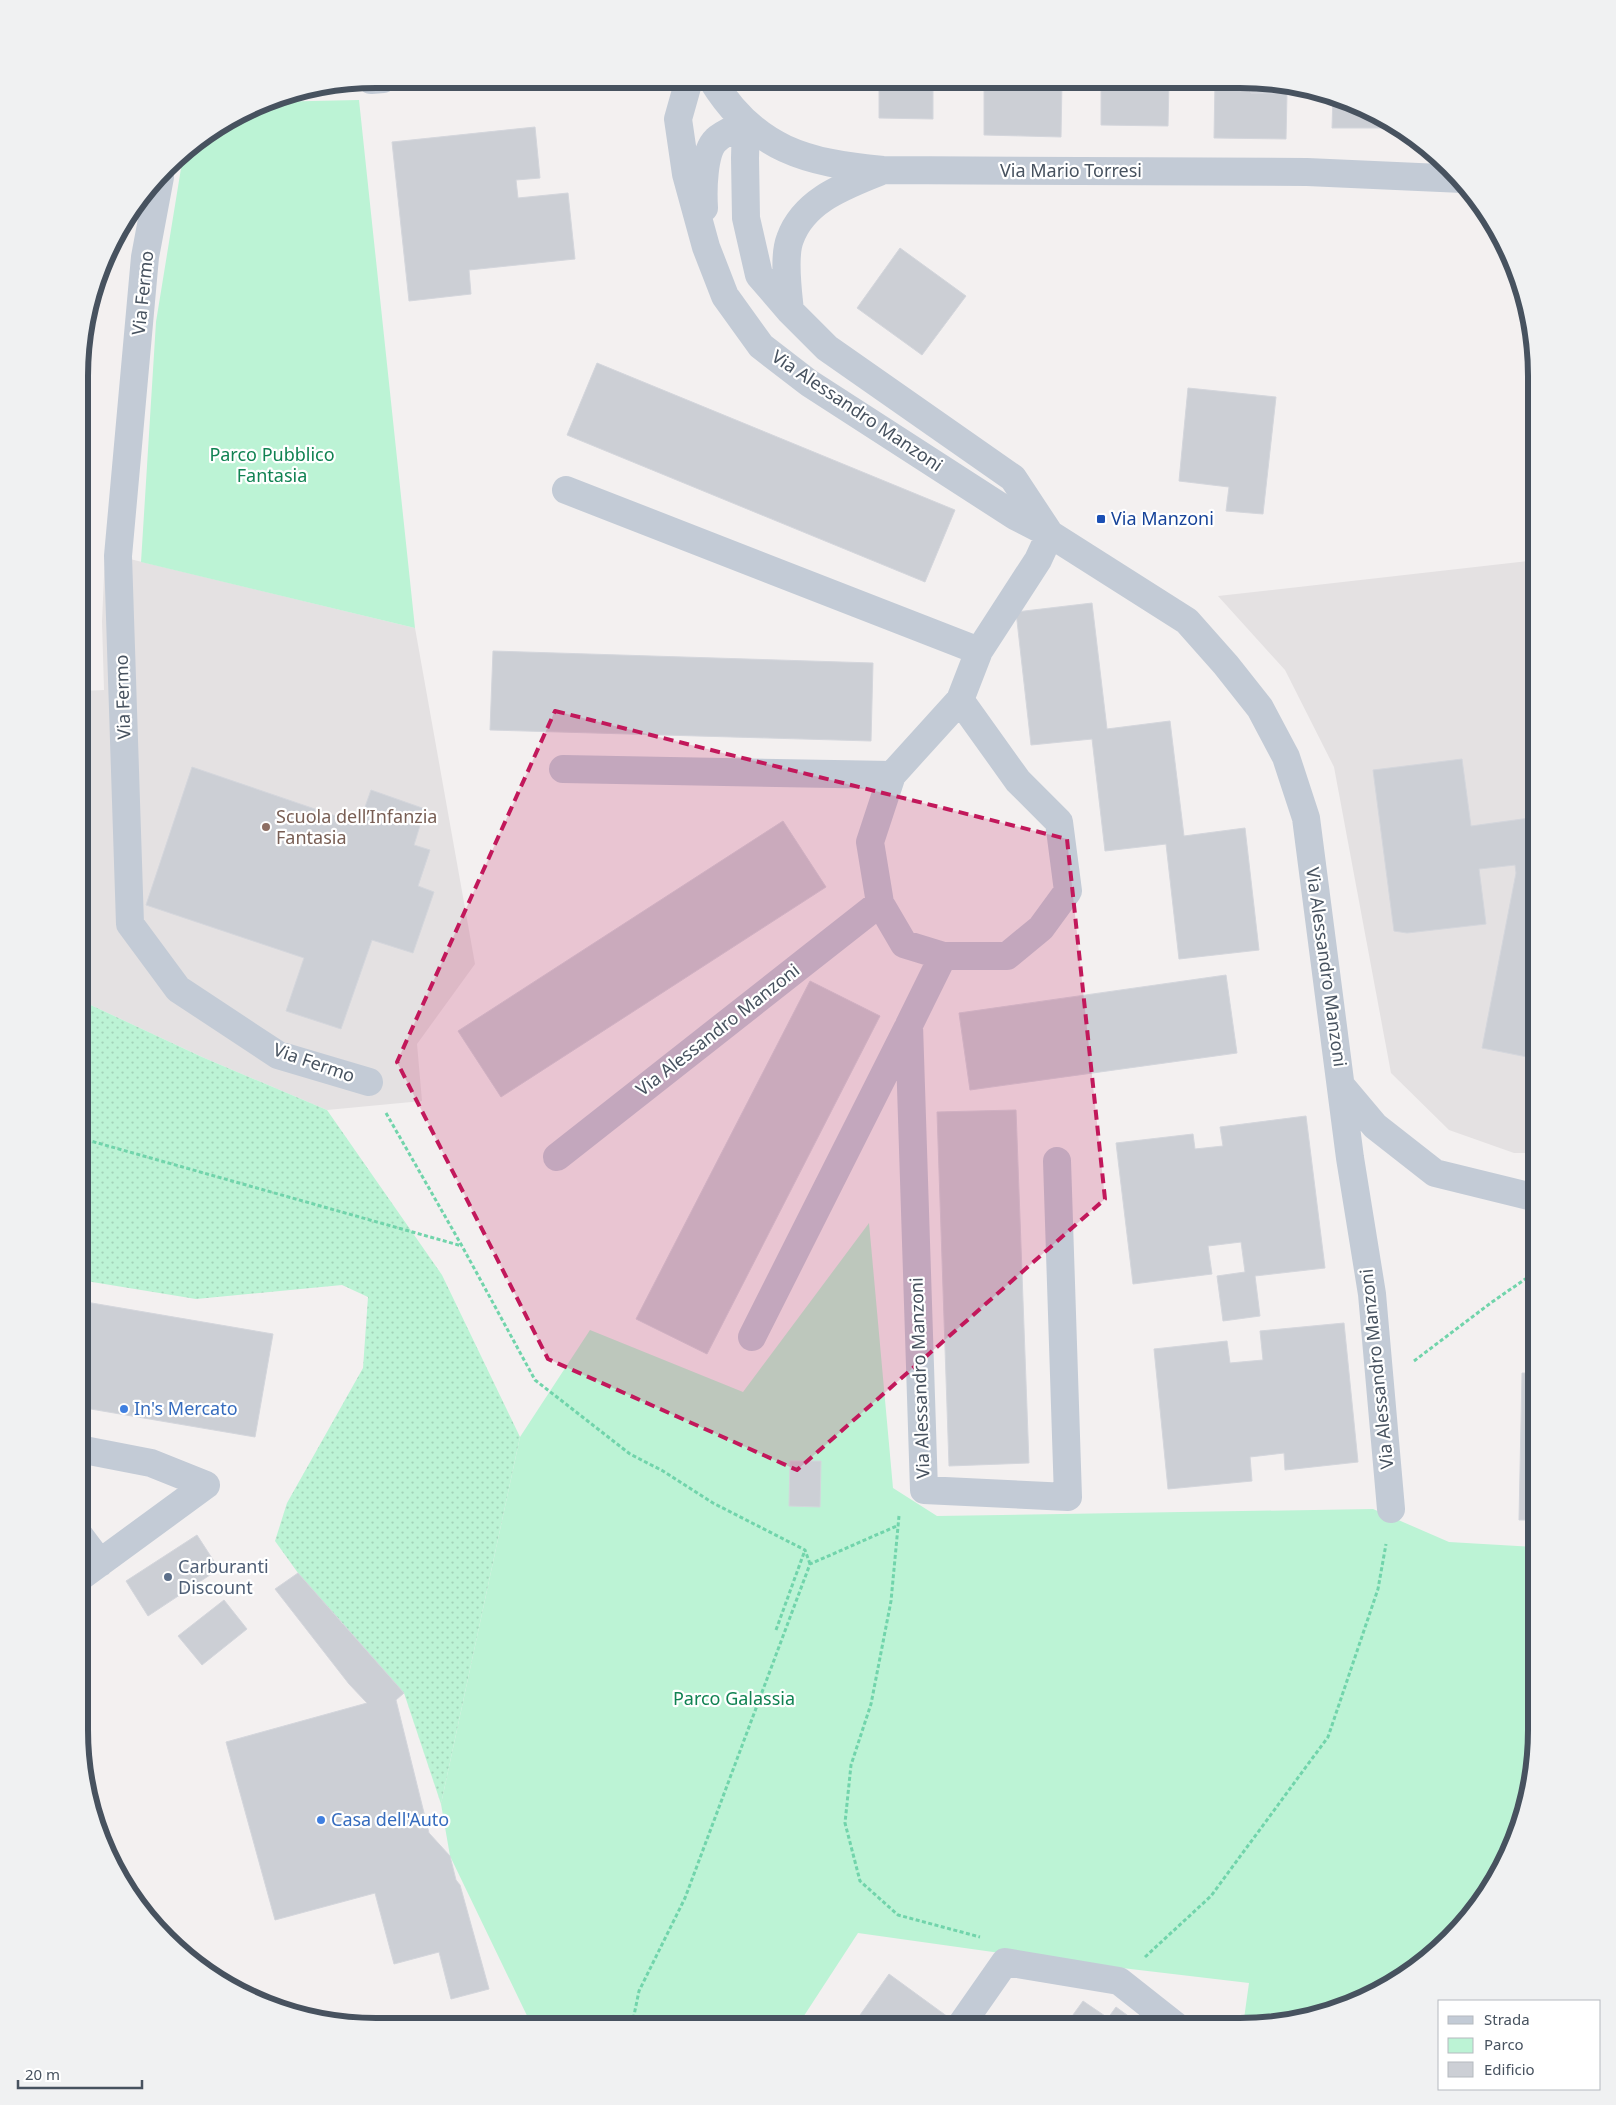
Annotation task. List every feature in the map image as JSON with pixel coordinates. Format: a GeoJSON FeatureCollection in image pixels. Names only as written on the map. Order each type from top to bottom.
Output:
{"type":"FeatureCollection","features":[{"type":"Feature","properties":{"kind":"street","name":"Via Alessandro Manzoni"},"geometry":{"type":"LineString","coordinates":[[688,87],[678,119],[686,174],[706,247],[724,296],[761,346],[818,389],[1015,516],[1050,534],[1186,621],[1226,665],[1260,708],[1286,757],[1306,818],[1350,1158],[1372,1294],[1391,1509]]}},
{"type":"Feature","properties":{"kind":"street","name":"Via Mario Torresi"},"geometry":{"type":"LineString","coordinates":[[716,87],[746,123],[772,142],[797,155],[839,166],[884,170],[1307,172],[1450,178]]}},
{"type":"Feature","properties":{"kind":"street","name":"Via Alessandro Manzoni"},"geometry":{"type":"LineString","coordinates":[[706,247],[703,184],[707,160],[715,141],[746,123]]}},
{"type":"Feature","properties":{"kind":"street","name":"Via Alessandro Manzoni"},"geometry":{"type":"LineString","coordinates":[[746,123],[746,218],[759,275],[790,311],[827,348],[1013,478],[1050,534]]}},
{"type":"Feature","properties":{"kind":"street"},"geometry":{"type":"LineString","coordinates":[[790,311],[787,276],[789,240],[799,220],[818,202],[837,189],[884,170]]}},
{"type":"Feature","properties":{"kind":"street","name":"Via Fermo"},"geometry":{"type":"LineString","coordinates":[[158,187],[145,257],[118,556],[130,924],[178,989],[278,1056],[369,1082]]}},
{"type":"Feature","properties":{"kind":"street"},"geometry":{"type":"LineString","coordinates":[[566,490],[979,651]]}},
{"type":"Feature","properties":{"kind":"street"},"geometry":{"type":"LineString","coordinates":[[960,700],[1018,781],[1059,822],[1068,891],[1041,928],[1007,956],[943,956],[904,944],[880,902],[870,842],[892,775],[960,700],[979,651],[1038,560],[1050,534]]}},
{"type":"Feature","properties":{"kind":"street"},"geometry":{"type":"LineString","coordinates":[[563,770],[892,775]]}},
{"type":"Feature","properties":{"kind":"street","name":"Via Alessandro Manzoni"},"geometry":{"type":"LineString","coordinates":[[556,1157],[880,902]]}},
{"type":"Feature","properties":{"kind":"street","name":"Via Alessandro Manzoni"},"geometry":{"type":"LineString","coordinates":[[752,1337],[943,956]]}},
{"type":"Feature","properties":{"kind":"street","name":"Via Alessandro Manzoni"},"geometry":{"type":"LineString","coordinates":[[909,1025],[924,1490],[1068,1497],[1057,1161]]}},
{"type":"Feature","properties":{"kind":"street"},"geometry":{"type":"LineString","coordinates":[[1342,1088],[1375,1126],[1435,1173],[1528,1196]]}},
{"type":"Feature","properties":{"kind":"street"},"geometry":{"type":"LineString","coordinates":[[88,1451],[151,1463],[206,1485],[89,1570]]}},
{"type":"Feature","properties":{"kind":"street"},"geometry":{"type":"LineString","coordinates":[[966,2018],[1005,1962],[1119,1981],[1166,2018]]}},
{"type":"Feature","properties":{"kind":"path"},"geometry":{"type":"LineString","coordinates":[[369,1082],[535,1380],[630,1454],[663,1471],[713,1503],[805,1550],[810,1564],[685,1898],[639,1991],[633,2018]]}},
{"type":"Feature","properties":{"kind":"path"},"geometry":{"type":"LineString","coordinates":[[88,1140],[462,1246]]}},
{"type":"Feature","properties":{"kind":"path"},"geometry":{"type":"LineString","coordinates":[[1379,1386],[1528,1277]]}},
{"type":"Feature","properties":{"kind":"path"},"geometry":{"type":"LineString","coordinates":[[924,1490],[899,1508],[891,1601],[870,1704],[851,1764],[845,1823],[860,1881],[898,1915],[983,1938],[1005,1962]]}},
{"type":"Feature","properties":{"kind":"path"},"geometry":{"type":"LineString","coordinates":[[1119,1981],[1211,1896],[1328,1737],[1378,1589],[1391,1509]]}},
{"type":"Feature","properties":{"kind":"path"},"geometry":{"type":"LineString","coordinates":[[810,1564],[899,1525]]}},
{"type":"Feature","properties":{"kind":"path"},"geometry":{"type":"LineString","coordinates":[[776,1630],[805,1550]]}},
{"type":"Feature","properties":{"kind":"highlighted area"},"geometry":{"type":"Polygon","coordinates":[[[555,711],[1067,839],[1105,1199],[797,1470],[548,1359],[397,1062],[555,711]]]}},
{"type":"Feature","properties":{"kind":"shaded area","name":"Scuola dell’Infanzia Fantasia"},"geometry":{"type":"Polygon","coordinates":[[[105,553],[415,628],[475,964],[417,1044],[422,1101],[327,1110],[202,1057],[88,1004],[88,691],[104,690],[102,622],[105,553]]]}},
{"type":"Feature","properties":{"kind":"shaded area"},"geometry":{"type":"Polygon","coordinates":[[[1528,561],[1528,1153],[1514,1153],[1449,1130],[1391,1073],[1334,767],[1285,670],[1218,596],[1528,561]]]}},
{"type":"Feature","properties":{"kind":"green space","name":"Parco Pubblico Fantasia"},"geometry":{"type":"Polygon","coordinates":[[[359,100],[415,628],[141,562],[156,322],[182,163],[200,147],[232,126],[265,109],[287,102],[359,100]]]}},
{"type":"Feature","properties":{"kind":"green space"},"geometry":{"type":"Polygon","coordinates":[[[88,1004],[202,1057],[327,1110],[442,1275],[520,1437],[441,1804],[404,1693],[298,1573],[275,1541],[287,1503],[363,1368],[368,1297],[342,1285],[196,1299],[88,1281],[88,1004]]]}},
{"type":"Feature","properties":{"kind":"green space","name":"Parco Galassia"},"geometry":{"type":"Polygon","coordinates":[[[869,1223],[893,1488],[937,1516],[1373,1509],[1449,1542],[1528,1546],[1528,1748],[1523,1786],[1507,1840],[1490,1873],[1469,1905],[1430,1946],[1416,1958],[1384,1979],[1351,1996],[1315,2008],[1278,2015],[1244,2018],[1249,1983],[1029,1957],[858,1933],[803,2018],[528,2018],[450,1856],[441,1804],[520,1437],[590,1330],[743,1392],[869,1223]]]}},
{"type":"Feature","properties":{"kind":"building"},"geometry":{"type":"Polygon","coordinates":[[[879,87],[933,87],[933,119],[879,118],[879,87]]]}},
{"type":"Feature","properties":{"kind":"building"},"geometry":{"type":"Polygon","coordinates":[[[984,87],[1062,87],[1061,137],[984,135],[984,87]]]}},
{"type":"Feature","properties":{"kind":"building"},"geometry":{"type":"Polygon","coordinates":[[[1101,87],[1169,87],[1168,126],[1101,125],[1101,87]]]}},
{"type":"Feature","properties":{"kind":"building"},"geometry":{"type":"Polygon","coordinates":[[[1215,87],[1251,88],[1251,93],[1287,93],[1286,139],[1214,138],[1215,87]]]}},
{"type":"Feature","properties":{"kind":"building"},"geometry":{"type":"Polygon","coordinates":[[[1251,88],[1287,91],[1287,93],[1251,93],[1251,88]]]}},
{"type":"Feature","properties":{"kind":"building"},"geometry":{"type":"Polygon","coordinates":[[[1333,103],[1351,109],[1381,124],[1381,128],[1332,128],[1333,103]]]}},
{"type":"Feature","properties":{"kind":"building"},"geometry":{"type":"Polygon","coordinates":[[[535,127],[540,178],[516,180],[518,198],[568,193],[575,259],[469,270],[471,294],[409,301],[392,142],[535,127]]]}},
{"type":"Feature","properties":{"kind":"building"},"geometry":{"type":"Polygon","coordinates":[[[900,248],[966,296],[922,355],[857,308],[900,248]]]}},
{"type":"Feature","properties":{"kind":"building"},"geometry":{"type":"Polygon","coordinates":[[[597,363],[955,510],[925,582],[567,435],[597,363]]]}},
{"type":"Feature","properties":{"kind":"building"},"geometry":{"type":"Polygon","coordinates":[[[1188,388],[1276,397],[1263,514],[1226,511],[1229,487],[1179,481],[1188,388]]]}},
{"type":"Feature","properties":{"kind":"building"},"geometry":{"type":"Polygon","coordinates":[[[1092,603],[1107,729],[1170,721],[1184,836],[1245,828],[1259,950],[1179,959],[1166,844],[1105,851],[1092,739],[1031,745],[1016,612],[1092,603]]]}},
{"type":"Feature","properties":{"kind":"building"},"geometry":{"type":"Polygon","coordinates":[[[493,651],[873,663],[871,741],[490,730],[493,651]]]}},
{"type":"Feature","properties":{"kind":"building"},"geometry":{"type":"Polygon","coordinates":[[[1462,759],[1471,826],[1528,818],[1528,1057],[1482,1048],[1516,873],[1515,865],[1479,869],[1486,924],[1407,933],[1394,931],[1373,770],[1462,759]]]}},
{"type":"Feature","properties":{"kind":"building"},"geometry":{"type":"Polygon","coordinates":[[[192,767],[359,824],[371,790],[425,809],[414,845],[430,850],[418,886],[434,892],[413,953],[372,940],[341,1029],[286,1011],[304,958],[146,905],[192,767]]]}},
{"type":"Feature","properties":{"kind":"building"},"geometry":{"type":"Polygon","coordinates":[[[783,821],[826,887],[501,1097],[458,1031],[783,821]]]}},
{"type":"Feature","properties":{"kind":"building"},"geometry":{"type":"Polygon","coordinates":[[[1226,975],[1237,1053],[970,1090],[959,1013],[1226,975]]]}},
{"type":"Feature","properties":{"kind":"building"},"geometry":{"type":"Polygon","coordinates":[[[810,981],[880,1016],[707,1354],[636,1319],[810,981]]]}},
{"type":"Feature","properties":{"kind":"building"},"geometry":{"type":"Polygon","coordinates":[[[1016,1110],[1029,1463],[949,1466],[937,1112],[1016,1110]]]}},
{"type":"Feature","properties":{"kind":"building"},"geometry":{"type":"Polygon","coordinates":[[[1306,1116],[1325,1268],[1255,1276],[1260,1316],[1223,1321],[1217,1276],[1245,1272],[1241,1242],[1208,1246],[1212,1274],[1133,1284],[1116,1143],[1193,1134],[1195,1149],[1223,1146],[1220,1127],[1306,1116]]]}},
{"type":"Feature","properties":{"kind":"building"},"geometry":{"type":"Polygon","coordinates":[[[88,1302],[273,1334],[255,1437],[88,1409],[88,1302]]]}},
{"type":"Feature","properties":{"kind":"building"},"geometry":{"type":"Polygon","coordinates":[[[1344,1323],[1358,1462],[1285,1470],[1284,1453],[1250,1457],[1252,1481],[1168,1489],[1154,1349],[1227,1341],[1230,1363],[1263,1360],[1260,1331],[1344,1323]]]}},
{"type":"Feature","properties":{"kind":"building"},"geometry":{"type":"Polygon","coordinates":[[[1522,1373],[1528,1373],[1528,1520],[1519,1520],[1522,1373]]]}},
{"type":"Feature","properties":{"kind":"building"},"geometry":{"type":"Polygon","coordinates":[[[790,1461],[821,1461],[820,1507],[789,1506],[790,1461]]]}},
{"type":"Feature","properties":{"kind":"building"},"geometry":{"type":"Polygon","coordinates":[[[197,1535],[219,1569],[148,1616],[126,1581],[197,1535]]]}},
{"type":"Feature","properties":{"kind":"building"},"geometry":{"type":"Polygon","coordinates":[[[298,1573],[404,1693],[396,1700],[429,1833],[450,1856],[489,1989],[451,1999],[439,1952],[394,1964],[375,1893],[275,1920],[226,1742],[367,1703],[349,1684],[275,1589],[298,1573]]]}},
{"type":"Feature","properties":{"kind":"building"},"geometry":{"type":"Polygon","coordinates":[[[224,1600],[247,1629],[202,1665],[178,1636],[224,1600]]]}},
{"type":"Feature","properties":{"kind":"building"},"geometry":{"type":"Polygon","coordinates":[[[889,1974],[948,2017],[947,2018],[858,2018],[889,1974]]]}},
{"type":"Feature","properties":{"kind":"building"},"geometry":{"type":"Polygon","coordinates":[[[1083,2001],[1108,2018],[1071,2018],[1083,2001]]]}},
{"type":"Feature","properties":{"kind":"building"},"geometry":{"type":"Polygon","coordinates":[[[1116,2007],[1131,2018],[1108,2018],[1116,2007]]]}},
{"type":"Feature","properties":{"kind":"place","name":"Via Manzoni"},"geometry":{"type":"Point","coordinates":[1101,519]}},
{"type":"Feature","properties":{"kind":"place","name":"Scuola dell’Infanzia Fantasia"},"geometry":{"type":"Point","coordinates":[266,827]}},
{"type":"Feature","properties":{"kind":"place","name":"In's Mercato"},"geometry":{"type":"Point","coordinates":[124,1409]}},
{"type":"Feature","properties":{"kind":"place","name":"Carburanti Discount"},"geometry":{"type":"Point","coordinates":[168,1577]}},
{"type":"Feature","properties":{"kind":"place","name":"Casa dell'Auto"},"geometry":{"type":"Point","coordinates":[321,1820]}}]}
